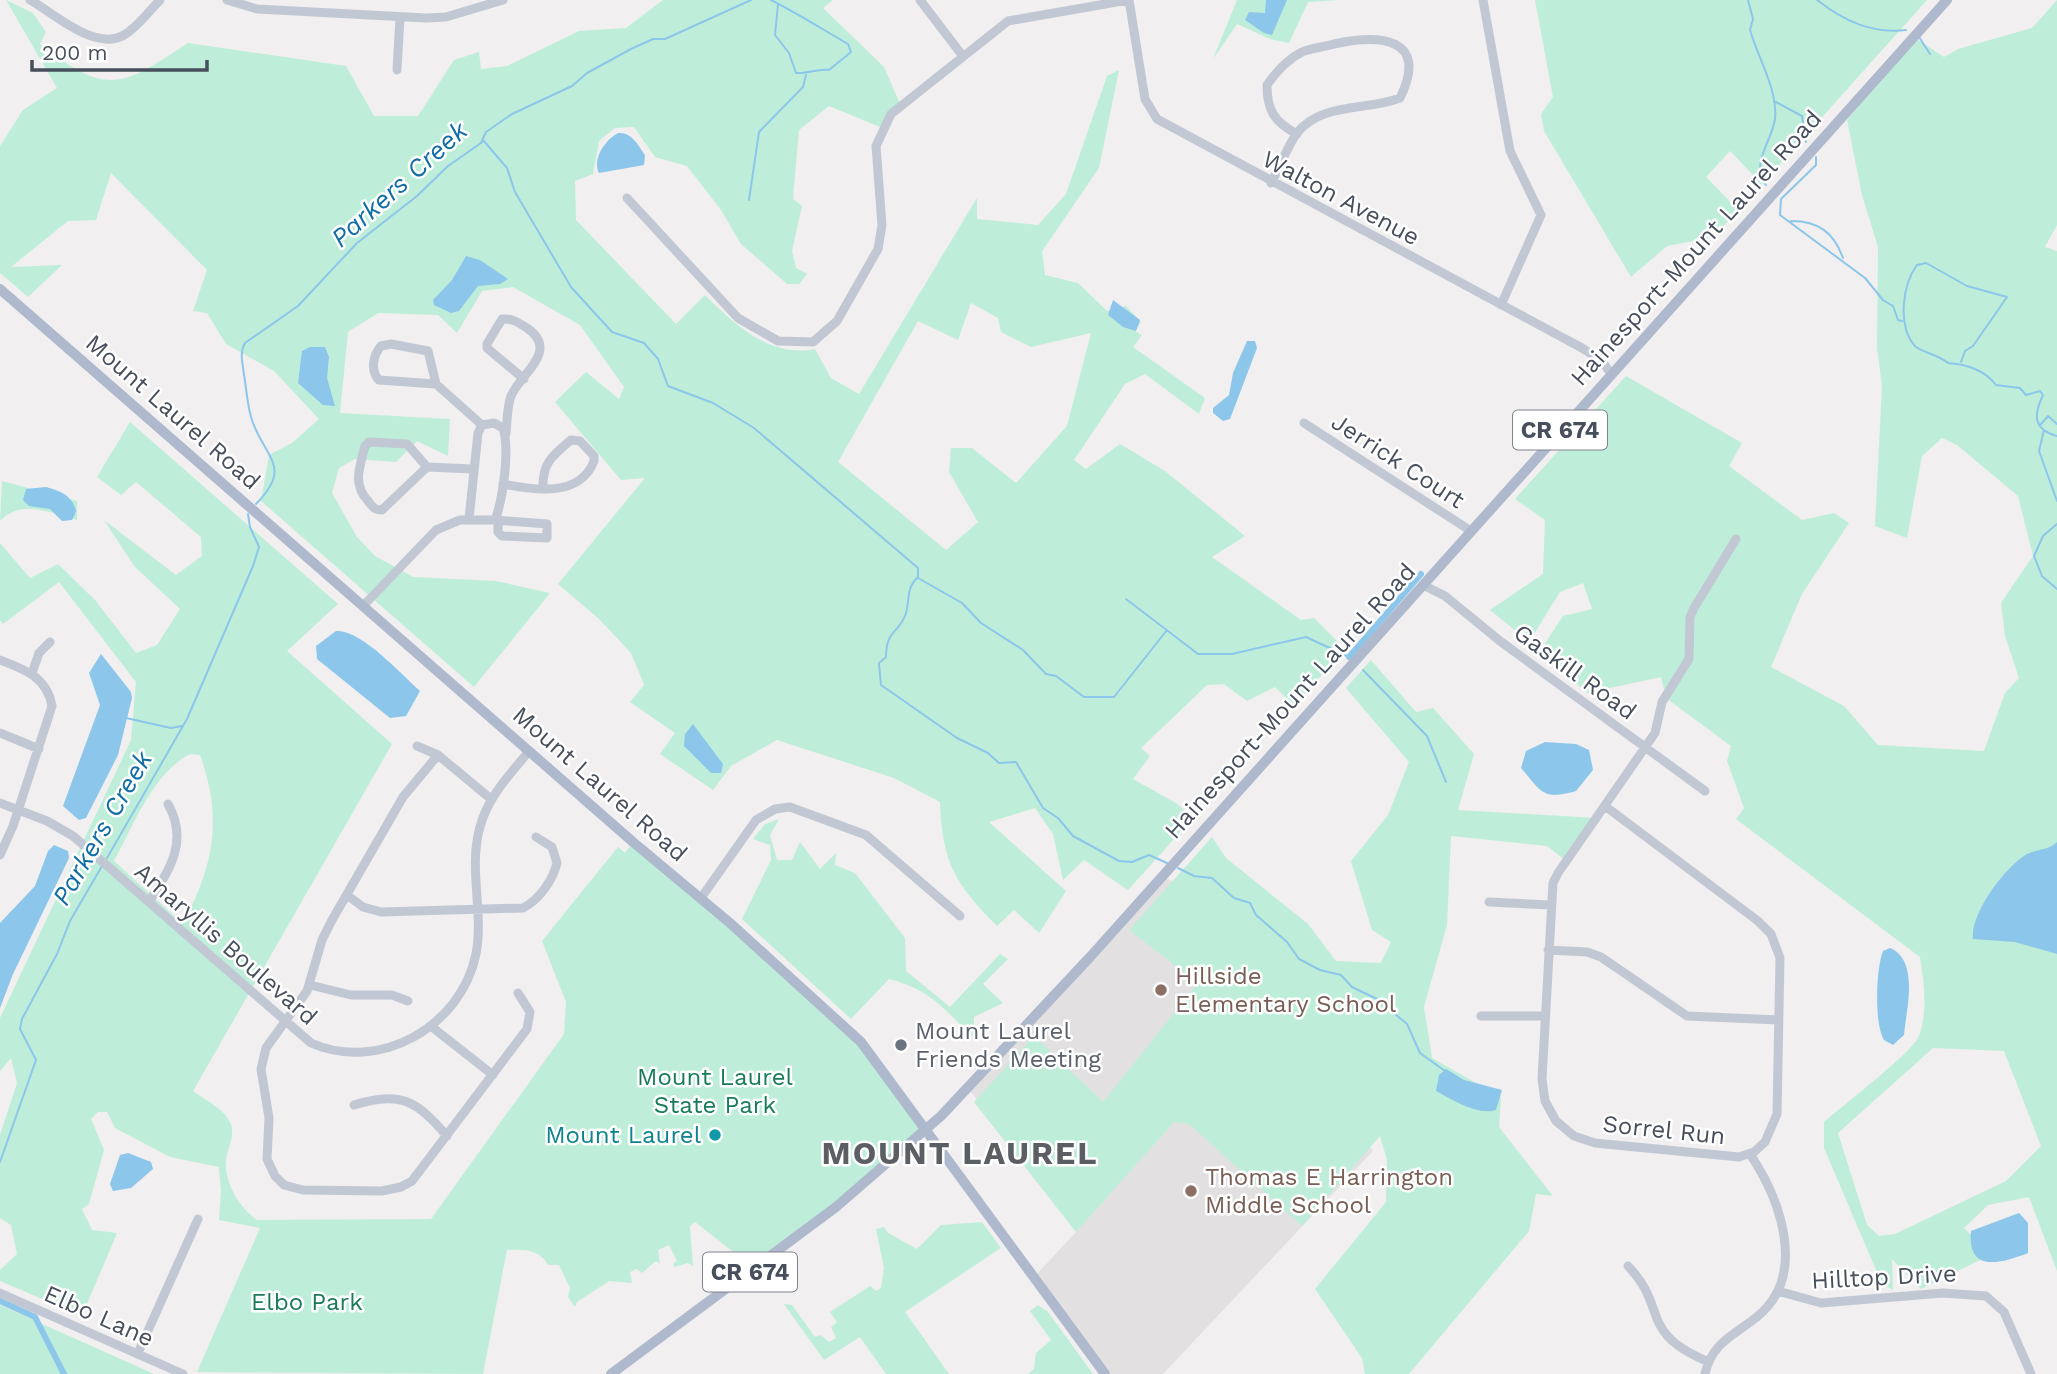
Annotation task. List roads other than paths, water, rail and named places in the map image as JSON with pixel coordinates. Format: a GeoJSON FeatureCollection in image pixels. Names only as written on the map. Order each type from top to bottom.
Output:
{"type":"FeatureCollection","features":[{"type":"Feature","properties":{"kind":"main road","name":"Hainesport-Mount Laurel Road"},"geometry":{"type":"LineString","coordinates":[[611,1374],[799,1236],[928,1130],[1171,865],[1875,84],[1947,0]]}},
{"type":"Feature","properties":{"kind":"main road","name":"Mount Laurel Road"},"geometry":{"type":"LineString","coordinates":[[0,289],[701,898],[856,1037],[928,1130],[1105,1374]]}},
{"type":"Feature","properties":{"kind":"street"},"geometry":{"type":"LineString","coordinates":[[30,0],[89,35],[106,39],[126,34],[160,0]]}},
{"type":"Feature","properties":{"kind":"street"},"geometry":{"type":"LineString","coordinates":[[227,0],[257,9],[441,18],[503,0]]}},
{"type":"Feature","properties":{"kind":"street"},"geometry":{"type":"LineString","coordinates":[[920,0],[962,55]]}},
{"type":"Feature","properties":{"kind":"street"},"geometry":{"type":"LineString","coordinates":[[627,198],[738,318],[778,341],[813,342],[838,321],[877,249],[882,225],[876,146],[891,114],[1008,21],[1128,0]]}},
{"type":"Feature","properties":{"kind":"street","name":"Walton Avenue"},"geometry":{"type":"LineString","coordinates":[[1128,0],[1145,99],[1152,113],[1171,128],[1598,358],[1611,374]]}},
{"type":"Feature","properties":{"kind":"street"},"geometry":{"type":"LineString","coordinates":[[1483,0],[1510,151],[1541,215],[1501,305]]}},
{"type":"Feature","properties":{"kind":"street"},"geometry":{"type":"LineString","coordinates":[[397,70],[400,17]]}},
{"type":"Feature","properties":{"kind":"street"},"geometry":{"type":"LineString","coordinates":[[1271,183],[1297,134],[1318,116],[1347,108],[1382,105],[1400,98],[1410,75],[1409,60],[1404,52],[1389,42],[1364,37],[1303,52],[1278,69],[1267,85],[1269,106],[1280,124],[1297,134]]}},
{"type":"Feature","properties":{"kind":"street"},"geometry":{"type":"LineString","coordinates":[[363,606],[436,530],[452,522],[469,519],[497,520],[547,524],[548,538],[502,536],[498,531],[497,520],[510,401],[539,357],[540,342],[530,330],[512,319],[502,319],[487,348],[524,379]]}},
{"type":"Feature","properties":{"kind":"street"},"geometry":{"type":"LineString","coordinates":[[436,384],[428,351],[391,344],[377,350],[374,372],[379,380],[436,384],[482,425]]}},
{"type":"Feature","properties":{"kind":"street"},"geometry":{"type":"LineString","coordinates":[[469,519],[476,440],[482,425],[488,422],[499,425],[506,436]]}},
{"type":"Feature","properties":{"kind":"street","name":"Jerrick Court"},"geometry":{"type":"LineString","coordinates":[[1304,423],[1471,531]]}},
{"type":"Feature","properties":{"kind":"street"},"geometry":{"type":"LineString","coordinates":[[503,484],[543,489],[558,490],[570,486],[593,467],[594,456],[580,441],[571,440],[547,461],[542,472],[543,489]]}},
{"type":"Feature","properties":{"kind":"street"},"geometry":{"type":"LineString","coordinates":[[427,467],[407,444],[369,442],[365,446],[358,480],[359,492],[375,509],[382,510],[427,467],[473,469]]}},
{"type":"Feature","properties":{"kind":"street","name":"Sorrel Run"},"geometry":{"type":"LineString","coordinates":[[1605,806],[1771,934],[1780,958],[1776,1121],[1765,1142],[1750,1154],[1724,1157],[1595,1143],[1568,1132],[1552,1115],[1544,1094],[1550,905],[1555,877],[1655,733],[1662,702],[1689,659],[1690,617],[1736,539]]}},
{"type":"Feature","properties":{"kind":"street","name":"Gaskill Road"},"geometry":{"type":"LineString","coordinates":[[1423,585],[1445,596],[1705,790]]}},
{"type":"Feature","properties":{"kind":"street"},"geometry":{"type":"LineString","coordinates":[[32,673],[39,653],[50,642]]}},
{"type":"Feature","properties":{"kind":"street"},"geometry":{"type":"LineString","coordinates":[[0,660],[32,673],[48,692],[52,706],[0,855]]}},
{"type":"Feature","properties":{"kind":"street"},"geometry":{"type":"LineString","coordinates":[[0,733],[39,748]]}},
{"type":"Feature","properties":{"kind":"street"},"geometry":{"type":"LineString","coordinates":[[417,746],[438,755],[491,799]]}},
{"type":"Feature","properties":{"kind":"street","name":"Amaryllis Boulevard"},"geometry":{"type":"LineString","coordinates":[[0,803],[73,836],[311,1043],[328,1050],[353,1053],[404,1043],[432,1027],[447,1009],[472,966],[477,946],[477,842],[491,799],[529,751]]}},
{"type":"Feature","properties":{"kind":"street"},"geometry":{"type":"LineString","coordinates":[[438,755],[403,797],[322,940],[310,985],[266,1048],[261,1069],[269,1118],[267,1159],[275,1177],[285,1185],[303,1190],[382,1191],[401,1187],[416,1177],[530,1024],[530,1012],[518,993]]}},
{"type":"Feature","properties":{"kind":"street"},"geometry":{"type":"LineString","coordinates":[[149,902],[164,878],[178,839],[177,820],[168,804]]}},
{"type":"Feature","properties":{"kind":"street"},"geometry":{"type":"LineString","coordinates":[[701,898],[757,820],[775,809],[790,807],[866,835],[960,916]]}},
{"type":"Feature","properties":{"kind":"street"},"geometry":{"type":"LineString","coordinates":[[346,895],[363,907],[376,911],[523,908],[541,892],[554,872],[557,858],[552,847],[536,837]]}},
{"type":"Feature","properties":{"kind":"street"},"geometry":{"type":"LineString","coordinates":[[1489,902],[1550,905]]}},
{"type":"Feature","properties":{"kind":"street"},"geometry":{"type":"LineString","coordinates":[[1548,950],[1587,952],[1601,957],[1687,1016],[1779,1020]]}},
{"type":"Feature","properties":{"kind":"street"},"geometry":{"type":"LineString","coordinates":[[310,985],[351,995],[392,995],[408,1001]]}},
{"type":"Feature","properties":{"kind":"street"},"geometry":{"type":"LineString","coordinates":[[1481,1016],[1545,1016]]}},
{"type":"Feature","properties":{"kind":"street"},"geometry":{"type":"LineString","coordinates":[[432,1027],[493,1075]]}},
{"type":"Feature","properties":{"kind":"street"},"geometry":{"type":"LineString","coordinates":[[354,1105],[383,1096],[401,1099],[434,1121],[447,1136]]}},
{"type":"Feature","properties":{"kind":"street"},"geometry":{"type":"LineString","coordinates":[[1705,1374],[1720,1344],[1761,1314],[1778,1291],[1783,1261],[1783,1222],[1771,1191],[1750,1154]]}},
{"type":"Feature","properties":{"kind":"street"},"geometry":{"type":"LineString","coordinates":[[138,1353],[198,1219]]}},
{"type":"Feature","properties":{"kind":"street"},"geometry":{"type":"LineString","coordinates":[[1628,1266],[1643,1284],[1665,1336],[1680,1349],[1709,1362]]}},
{"type":"Feature","properties":{"kind":"street","name":"Hilltop Drive"},"geometry":{"type":"LineString","coordinates":[[1778,1291],[1821,1303],[1960,1292],[1986,1296],[2004,1312],[2031,1374]]}},
{"type":"Feature","properties":{"kind":"street","name":"Elbo Lane"},"geometry":{"type":"LineString","coordinates":[[0,1293],[183,1374]]}},
{"type":"Feature","properties":{"kind":"water"},"geometry":{"type":"Polygon","coordinates":[[[1266,0],[1287,0],[1272,35],[1264,33],[1245,20],[1249,12],[1265,13],[1266,0]]]}},
{"type":"Feature","properties":{"kind":"water"},"geometry":{"type":"Polygon","coordinates":[[[618,133],[631,137],[637,143],[645,155],[644,165],[599,173],[597,162],[601,150],[618,133]]]}},
{"type":"Feature","properties":{"kind":"water"},"geometry":{"type":"Polygon","coordinates":[[[466,256],[480,260],[508,279],[500,284],[478,286],[459,311],[451,313],[434,305],[433,300],[452,280],[466,256]]]}},
{"type":"Feature","properties":{"kind":"water"},"geometry":{"type":"Polygon","coordinates":[[[1113,300],[1140,320],[1136,331],[1123,327],[1108,315],[1113,300]]]}},
{"type":"Feature","properties":{"kind":"water"},"geometry":{"type":"Polygon","coordinates":[[[1247,341],[1255,341],[1257,348],[1230,419],[1223,421],[1213,413],[1213,408],[1229,395],[1233,373],[1247,341]]]}},
{"type":"Feature","properties":{"kind":"water"},"geometry":{"type":"Polygon","coordinates":[[[310,347],[325,347],[329,357],[327,378],[335,406],[323,405],[298,383],[302,351],[310,347]]]}},
{"type":"Feature","properties":{"kind":"water"},"geometry":{"type":"Polygon","coordinates":[[[46,487],[61,492],[72,501],[76,511],[72,520],[62,521],[50,509],[29,506],[23,500],[26,489],[46,487]]]}},
{"type":"Feature","properties":{"kind":"water"},"geometry":{"type":"Polygon","coordinates":[[[336,631],[346,632],[369,645],[420,691],[406,716],[390,718],[317,659],[316,646],[336,631]]]}},
{"type":"Feature","properties":{"kind":"water"},"geometry":{"type":"Polygon","coordinates":[[[101,654],[131,692],[132,698],[118,755],[86,818],[79,820],[63,806],[100,705],[89,673],[101,654]]]}},
{"type":"Feature","properties":{"kind":"water"},"geometry":{"type":"Polygon","coordinates":[[[693,724],[723,764],[721,773],[711,773],[684,746],[685,734],[693,724]]]}},
{"type":"Feature","properties":{"kind":"water"},"geometry":{"type":"Polygon","coordinates":[[[1545,742],[1576,744],[1589,750],[1593,770],[1576,791],[1555,795],[1543,792],[1521,768],[1526,751],[1545,742]]]}},
{"type":"Feature","properties":{"kind":"water"},"geometry":{"type":"Polygon","coordinates":[[[2057,842],[2057,954],[2015,942],[1973,939],[1977,916],[2000,879],[2027,854],[2057,842]]]}},
{"type":"Feature","properties":{"kind":"water"},"geometry":{"type":"Polygon","coordinates":[[[54,845],[68,851],[69,858],[13,974],[0,1008],[0,923],[35,886],[48,851],[54,845]]]}},
{"type":"Feature","properties":{"kind":"water"},"geometry":{"type":"Polygon","coordinates":[[[1890,948],[1899,954],[1905,964],[1909,987],[1904,1035],[1893,1045],[1884,1040],[1877,1009],[1881,959],[1883,951],[1890,948]]]}},
{"type":"Feature","properties":{"kind":"water"},"geometry":{"type":"Polygon","coordinates":[[[1446,1069],[1464,1080],[1502,1090],[1496,1110],[1473,1109],[1436,1091],[1439,1075],[1446,1069]]]}},
{"type":"Feature","properties":{"kind":"water"},"geometry":{"type":"Polygon","coordinates":[[[128,1153],[151,1162],[153,1169],[131,1188],[113,1191],[110,1184],[120,1155],[128,1153]]]}},
{"type":"Feature","properties":{"kind":"water"},"geometry":{"type":"Polygon","coordinates":[[[2019,1213],[2028,1223],[2028,1253],[1997,1262],[1980,1259],[1971,1245],[1971,1231],[2019,1213]]]}},
{"type":"Feature","properties":{"kind":"waterway","name":"Parkers Creek"},"geometry":{"type":"LineString","coordinates":[[256,504],[273,481],[275,472],[249,411],[242,359],[245,343],[298,306],[357,243],[417,196],[448,166],[481,143],[486,132],[512,114],[572,86],[587,73],[631,49],[653,39],[665,39],[751,0]]}},
{"type":"Feature","properties":{"kind":"waterway"},"geometry":{"type":"LineString","coordinates":[[771,0],[800,16],[848,44],[851,52],[829,70],[796,73],[789,53],[775,35],[778,4]]}},
{"type":"Feature","properties":{"kind":"waterway"},"geometry":{"type":"LineString","coordinates":[[1748,0],[1753,19],[1750,30],[1771,85],[1775,108],[1775,119],[1760,169],[1766,185]]}},
{"type":"Feature","properties":{"kind":"waterway"},"geometry":{"type":"LineString","coordinates":[[1817,0],[1848,20],[1870,28],[1906,30]]}},
{"type":"Feature","properties":{"kind":"waterway"},"geometry":{"type":"LineString","coordinates":[[1919,37],[1930,54]]}},
{"type":"Feature","properties":{"kind":"waterway"},"geometry":{"type":"LineString","coordinates":[[749,200],[759,132],[803,87],[806,75]]}},
{"type":"Feature","properties":{"kind":"waterway"},"geometry":{"type":"LineString","coordinates":[[1776,102],[1802,116],[1806,142]]}},
{"type":"Feature","properties":{"kind":"waterway"},"geometry":{"type":"LineString","coordinates":[[483,140],[507,168],[515,192],[571,287],[612,332],[644,343],[658,359],[668,386],[713,403],[754,428],[918,568],[918,577],[910,590],[903,619],[888,641],[886,657],[879,663],[881,685],[957,738],[988,753],[999,763],[1016,762],[1043,808],[1058,818],[1073,836],[1119,861],[1132,862],[1149,855],[1167,863]]}},
{"type":"Feature","properties":{"kind":"waterway"},"geometry":{"type":"LineString","coordinates":[[1816,157],[1816,165],[1781,199],[1780,215],[1865,278],[1883,300],[1893,306],[1898,320],[1902,321]]}},
{"type":"Feature","properties":{"kind":"waterway"},"geometry":{"type":"LineString","coordinates":[[1791,221],[1810,223],[1824,230],[1835,242],[1843,258]]}},
{"type":"Feature","properties":{"kind":"waterway"},"geometry":{"type":"LineString","coordinates":[[1961,362],[1965,351],[1973,346],[2007,297],[1967,286],[1926,263],[1917,265],[1908,283],[1904,304],[1905,326],[1914,345],[1948,363],[1968,366],[1996,385],[2020,388],[2026,395],[2040,391],[2043,395],[2037,420],[2043,429],[2057,436]]}},
{"type":"Feature","properties":{"kind":"waterway"},"geometry":{"type":"LineString","coordinates":[[2041,424],[2048,416],[2057,424]]}},
{"type":"Feature","properties":{"kind":"waterway"},"geometry":{"type":"LineString","coordinates":[[2044,430],[2039,451],[2057,501]]}},
{"type":"Feature","properties":{"kind":"waterway","name":"Parkers Creek"},"geometry":{"type":"LineString","coordinates":[[107,858],[187,719],[253,566],[259,547],[250,527],[248,514]]}},
{"type":"Feature","properties":{"kind":"waterway"},"geometry":{"type":"LineString","coordinates":[[2057,524],[2043,536],[2034,556],[2042,576],[2057,589]]}},
{"type":"Feature","properties":{"kind":"waterway"},"geometry":{"type":"LineString","coordinates":[[1349,657],[1421,574]]}},
{"type":"Feature","properties":{"kind":"waterway"},"geometry":{"type":"LineString","coordinates":[[918,578],[962,603],[981,623],[1023,650],[1046,674],[1056,676],[1084,697],[1114,697],[1167,630]]}},
{"type":"Feature","properties":{"kind":"waterway"},"geometry":{"type":"LineString","coordinates":[[1126,599],[1198,654],[1232,654],[1306,637],[1349,657]]}},
{"type":"Feature","properties":{"kind":"waterway"},"geometry":{"type":"LineString","coordinates":[[1363,670],[1427,736],[1446,782]]}},
{"type":"Feature","properties":{"kind":"waterway"},"geometry":{"type":"LineString","coordinates":[[126,718],[171,728],[182,726]]}},
{"type":"Feature","properties":{"kind":"waterway","name":"Parkers Creek"},"geometry":{"type":"LineString","coordinates":[[0,1162],[36,1060],[20,1029],[22,1019],[57,954],[70,921],[102,866]]}},
{"type":"Feature","properties":{"kind":"waterway"},"geometry":{"type":"LineString","coordinates":[[1178,868],[1194,876],[1212,878],[1234,898],[1250,903],[1256,915],[1287,942],[1299,959],[1320,970],[1341,975],[1352,987],[1377,999],[1407,1024],[1420,1053],[1445,1071]]}},
{"type":"Feature","properties":{"kind":"waterway","name":"Parkers Creek"},"geometry":{"type":"LineString","coordinates":[[0,1301],[35,1317],[64,1374]]}},
{"type":"Feature","properties":{"kind":"place","name":"Hillside Elementary School"},"geometry":{"type":"Point","coordinates":[1161,990]}},
{"type":"Feature","properties":{"kind":"place","name":"Mount Laurel Friends Meeting"},"geometry":{"type":"Point","coordinates":[901,1045]}},
{"type":"Feature","properties":{"kind":"place","name":"Mount Laurel"},"geometry":{"type":"Point","coordinates":[715,1135]}},
{"type":"Feature","properties":{"kind":"place","name":"Thomas E Harrington Middle School"},"geometry":{"type":"Point","coordinates":[1191,1191]}},
{"type":"Feature","properties":{"kind":"district","name":"MOUNT LAUREL"},"geometry":{"type":"Point","coordinates":[960,1153]}},
{"type":"Feature","properties":{"kind":"park label","name":"Mount Laurel State Park"},"geometry":{"type":"Point","coordinates":[715,1091]}},
{"type":"Feature","properties":{"kind":"park label","name":"Elbo Park"},"geometry":{"type":"Point","coordinates":[307,1302]}}]}
